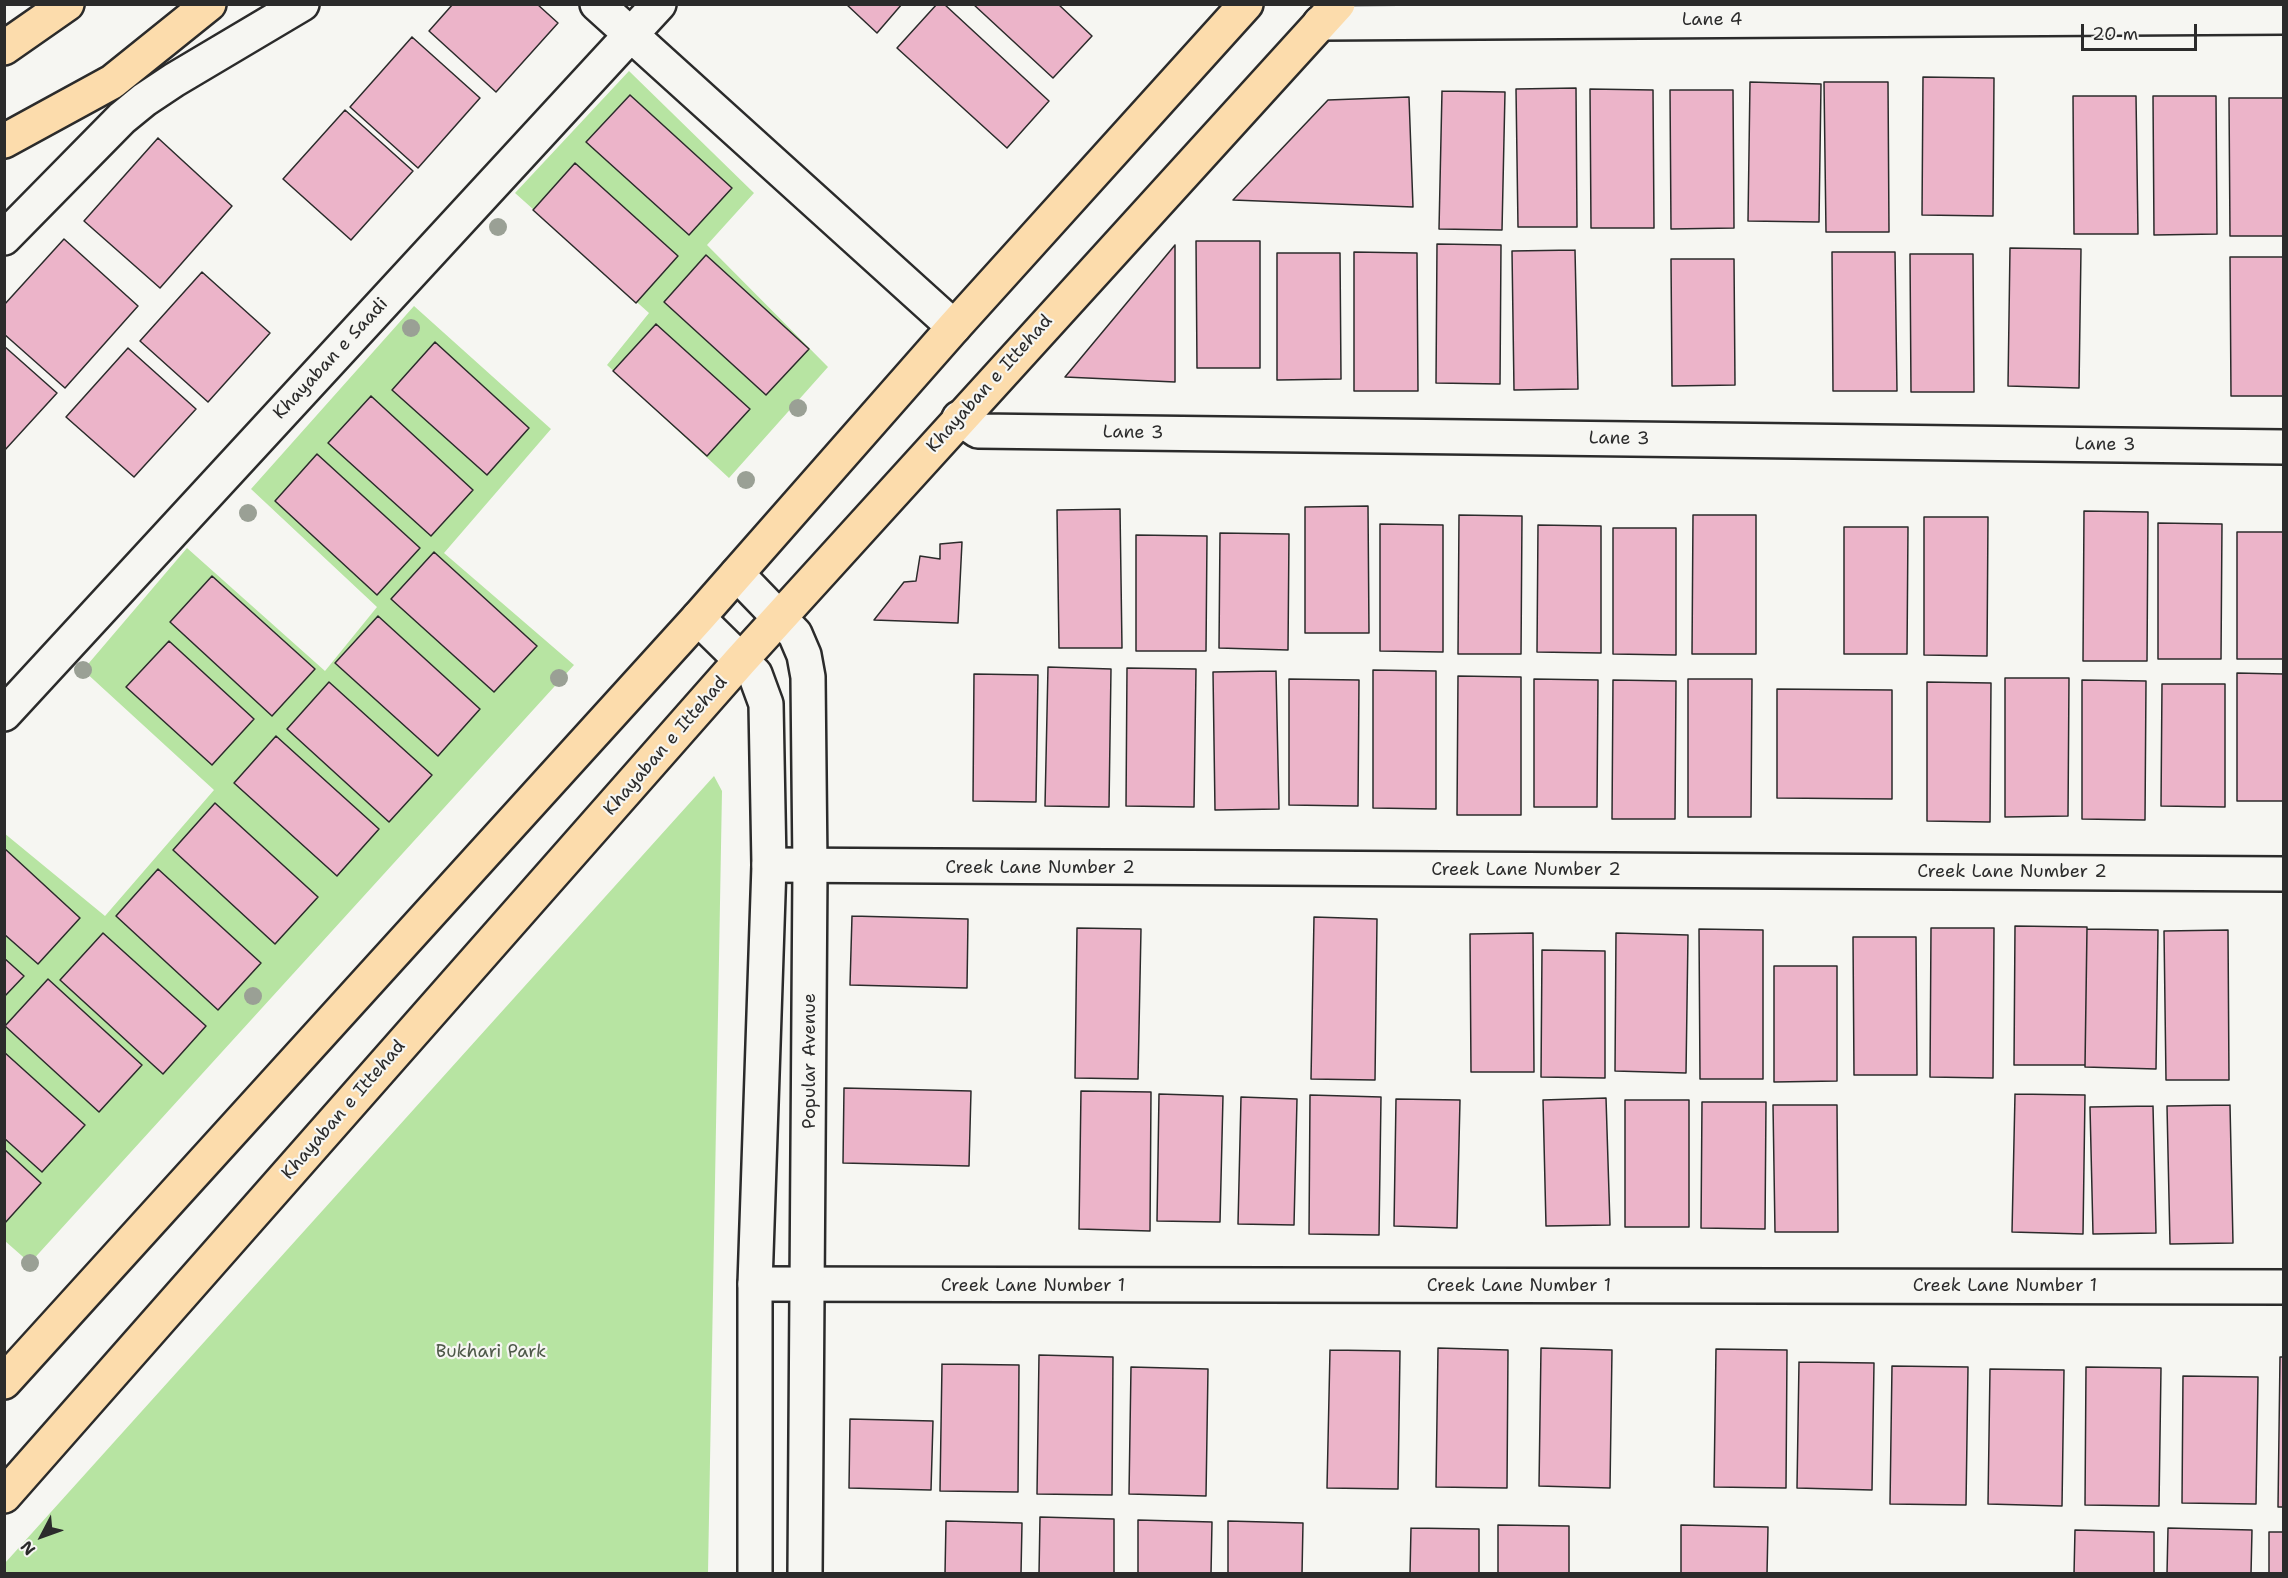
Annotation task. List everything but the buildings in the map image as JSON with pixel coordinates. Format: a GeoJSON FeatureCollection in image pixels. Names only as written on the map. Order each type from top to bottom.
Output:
{"type":"FeatureCollection","features":[{"type":"Feature","properties":{"kind":"main road"},"geometry":{"type":"LineString","coordinates":[[4,48],[67,4]]}},
{"type":"Feature","properties":{"kind":"main road"},"geometry":{"type":"LineString","coordinates":[[4,141],[112,82],[209,4]]}},
{"type":"Feature","properties":{"kind":"main road"},"geometry":{"type":"LineString","coordinates":[[4,1382],[698,618],[954,327],[1246,4]]}},
{"type":"Feature","properties":{"kind":"main road","name":"Khayaban e Ittehad"},"geometry":{"type":"LineString","coordinates":[[4,1496],[741,660],[1329,14]]}},
{"type":"Feature","properties":{"kind":"street"},"geometry":{"type":"LineString","coordinates":[[4,238],[122,118],[174,80],[302,4]]}},
{"type":"Feature","properties":{"kind":"street"},"geometry":{"type":"LineString","coordinates":[[597,4],[954,327]]}},
{"type":"Feature","properties":{"kind":"street","name":"Khayaban e Saadi"},"geometry":{"type":"LineString","coordinates":[[4,714],[659,4]]}},
{"type":"Feature","properties":{"kind":"street","name":"Lane 4"},"geometry":{"type":"LineString","coordinates":[[1329,14],[2283,17]]}},
{"type":"Feature","properties":{"kind":"street","name":"Lane 3"},"geometry":{"type":"LineString","coordinates":[[959,418],[978,431],[2283,447]]}},
{"type":"Feature","properties":{"kind":"street","name":"Popular Avenue"},"geometry":{"type":"LineString","coordinates":[[737,574],[795,634],[804,655],[808,677],[809,1286],[805,1574]]}},
{"type":"Feature","properties":{"kind":"street"},"geometry":{"type":"LineString","coordinates":[[698,618],[755,674],[766,704],[769,865],[755,1284],[755,1574]]}},
{"type":"Feature","properties":{"kind":"street","name":"Creek Lane Number 2"},"geometry":{"type":"LineString","coordinates":[[769,865],[810,868],[2283,873]]}},
{"type":"Feature","properties":{"kind":"street","name":"Creek Lane Number 1"},"geometry":{"type":"LineString","coordinates":[[755,1284],[809,1286],[2283,1287]]}},
{"type":"Feature","properties":{"kind":"green space"},"geometry":{"type":"Polygon","coordinates":[[[629,71],[754,193],[707,245],[828,367],[729,478],[607,365],[649,313],[515,193],[629,71]]]}},
{"type":"Feature","properties":{"kind":"green space"},"geometry":{"type":"Polygon","coordinates":[[[414,306],[551,429],[444,553],[574,665],[30,1263],[5,1241],[4,833],[105,916],[214,790],[83,670],[187,548],[325,671],[377,607],[251,489],[414,306]]]}},
{"type":"Feature","properties":{"kind":"green space","name":"Bukhari Park"},"geometry":{"type":"Polygon","coordinates":[[[714,776],[722,791],[708,1573],[5,1573],[5,1563],[714,776]]]}}]}
